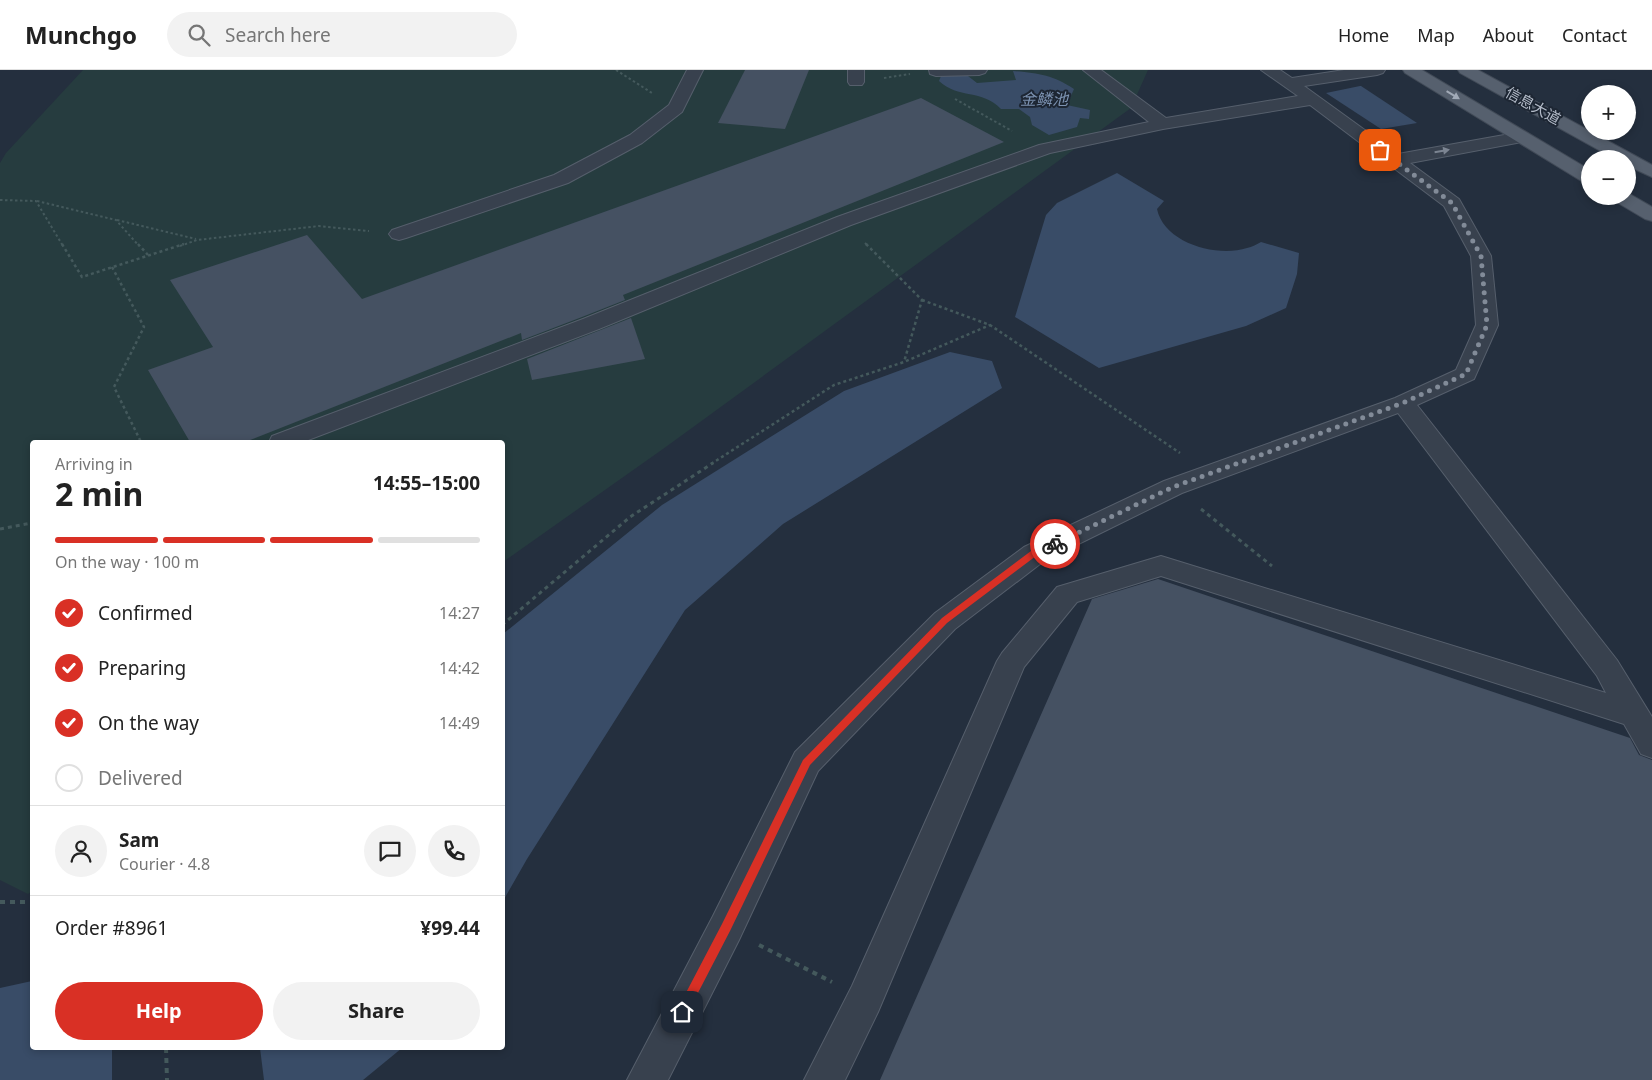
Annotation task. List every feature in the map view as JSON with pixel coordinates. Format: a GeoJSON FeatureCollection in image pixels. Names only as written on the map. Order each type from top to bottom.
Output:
{"type":"FeatureCollection","features":[{"type":"Feature","properties":{"kind":"main road","name":"信息大道"},"geometry":{"type":"LineString","coordinates":[[1411,70],[1581,173]]}},
{"type":"Feature","properties":{"kind":"main road","name":"信息大道"},"geometry":{"type":"LineString","coordinates":[[1466,70],[1652,172]]}},
{"type":"Feature","properties":{"kind":"main road"},"geometry":{"type":"LineString","coordinates":[[1635,205],[1652,215]]}},
{"type":"Feature","properties":{"kind":"street"},"geometry":{"type":"LineString","coordinates":[[399,234],[561,179],[636,139],[676,108],[695,70]]}},
{"type":"Feature","properties":{"kind":"street"},"geometry":{"type":"LineString","coordinates":[[936,71],[978,70]]}},
{"type":"Feature","properties":{"kind":"street"},"geometry":{"type":"LineString","coordinates":[[1091,70],[1163,124]]}},
{"type":"Feature","properties":{"kind":"street"},"geometry":{"type":"LineString","coordinates":[[647,1080],[726,928],[806,762],[944,621],[1034,554],[1173,487],[1209,472],[1403,403],[1466,374],[1487,325],[1481,256],[1452,203],[1313,98],[1270,70]]}},
{"type":"Feature","properties":{"kind":"street"},"geometry":{"type":"LineString","coordinates":[[1289,83],[1377,70]]}},
{"type":"Feature","properties":{"kind":"street"},"geometry":{"type":"LineString","coordinates":[[287,440],[591,324],[844,221],[1044,149],[1163,124],[1313,98]]}},
{"type":"Feature","properties":{"kind":"street"},"geometry":{"type":"LineString","coordinates":[[1394,160],[1521,137]]}},
{"type":"Feature","properties":{"kind":"street"},"geometry":{"type":"LineString","coordinates":[[1403,403],[1607,668],[1652,745]]}},
{"type":"Feature","properties":{"kind":"street"},"geometry":{"type":"LineString","coordinates":[[824,1080],[866,999],[1012,661],[1067,594],[1161,566],[1634,715]]}},
{"type":"Feature","properties":{"kind":"path"},"geometry":{"type":"LineString","coordinates":[[616,70],[676,108]]}},
{"type":"Feature","properties":{"kind":"path"},"geometry":{"type":"LineString","coordinates":[[856,76],[936,71],[932,81],[946,94],[1044,149]]}},
{"type":"Feature","properties":{"kind":"path"},"geometry":{"type":"LineString","coordinates":[[0,200],[36,201],[197,240]]}},
{"type":"Feature","properties":{"kind":"path"},"geometry":{"type":"LineString","coordinates":[[36,201],[82,277],[197,240],[319,226],[399,234]]}},
{"type":"Feature","properties":{"kind":"path"},"geometry":{"type":"LineString","coordinates":[[116,220],[148,255]]}},
{"type":"Feature","properties":{"kind":"path"},"geometry":{"type":"LineString","coordinates":[[844,221],[922,300],[990,325],[1209,472]]}},
{"type":"Feature","properties":{"kind":"path"},"geometry":{"type":"LineString","coordinates":[[112,267],[144,327],[114,387],[140,440]]}},
{"type":"Feature","properties":{"kind":"path"},"geometry":{"type":"LineString","coordinates":[[904,362],[922,300]]}},
{"type":"Feature","properties":{"kind":"path"},"geometry":{"type":"LineString","coordinates":[[505,622],[630,517],[834,385],[904,362],[990,325]]}},
{"type":"Feature","properties":{"kind":"path"},"geometry":{"type":"LineString","coordinates":[[1173,487],[1274,568]]}},
{"type":"Feature","properties":{"kind":"path"},"geometry":{"type":"LineString","coordinates":[[0,529],[30,522]]}},
{"type":"Feature","properties":{"kind":"path"},"geometry":{"type":"LineString","coordinates":[[0,902],[30,902]]}},
{"type":"Feature","properties":{"kind":"path"},"geometry":{"type":"LineString","coordinates":[[726,928],[866,999]]}},
{"type":"Feature","properties":{"kind":"path"},"geometry":{"type":"LineString","coordinates":[[166,1050],[168,1080]]}},
{"type":"Feature","properties":{"kind":"green space"},"geometry":{"type":"Polygon","coordinates":[[[83,70],[1148,70],[1131,108],[663,449],[505,561],[505,440],[30,440],[30,892],[28,894],[0,880],[0,163],[6,153],[83,70]]]}},
{"type":"Feature","properties":{"kind":"water","name":"金鳞池"},"geometry":{"type":"Polygon","coordinates":[[[1013,71],[1045,76],[1074,89],[1067,105],[1090,110],[1089,119],[1080,118],[1077,127],[1049,135],[1032,125],[1030,117],[1019,109],[1001,109],[986,99],[946,87],[939,81],[941,76],[951,74],[968,76],[977,83],[1016,80],[1013,71]]]}},
{"type":"Feature","properties":{"kind":"water"},"geometry":{"type":"Polygon","coordinates":[[[1361,86],[1417,123],[1381,129],[1326,93],[1361,86]]]}},
{"type":"Feature","properties":{"kind":"water"},"geometry":{"type":"Polygon","coordinates":[[[1117,173],[1164,201],[1157,209],[1162,221],[1170,231],[1193,245],[1221,251],[1235,251],[1249,248],[1261,242],[1299,253],[1297,274],[1286,308],[1246,326],[1099,368],[1015,317],[1046,215],[1057,203],[1117,173]]]}},
{"type":"Feature","properties":{"kind":"water"},"geometry":{"type":"Polygon","coordinates":[[[950,352],[992,361],[1002,388],[783,524],[685,610],[527,859],[505,898],[505,632],[662,505],[844,391],[950,352]]]}},
{"type":"Feature","properties":{"kind":"water"},"geometry":{"type":"Polygon","coordinates":[[[30,981],[30,1050],[112,1050],[112,1080],[0,1080],[0,988],[30,981]]]}},
{"type":"Feature","properties":{"kind":"water"},"geometry":{"type":"Polygon","coordinates":[[[260,1050],[400,1050],[363,1080],[264,1080],[260,1050]]]}},
{"type":"Feature","properties":{"kind":"building"},"geometry":{"type":"Polygon","coordinates":[[[745,70],[809,70],[785,129],[718,123],[745,70]]]}},
{"type":"Feature","properties":{"kind":"building"},"geometry":{"type":"Polygon","coordinates":[[[921,98],[1004,142],[623,295],[625,300],[582,317],[522,340],[521,333],[250,440],[189,440],[148,370],[213,347],[170,280],[307,235],[362,299],[921,98]]]}},
{"type":"Feature","properties":{"kind":"building"},"geometry":{"type":"Polygon","coordinates":[[[631,318],[645,359],[532,380],[527,359],[631,318]]]}},
{"type":"Feature","properties":{"kind":"building"},"geometry":{"type":"Polygon","coordinates":[[[1158,579],[1630,738],[1639,755],[1652,760],[1652,1080],[880,1080],[1092,599],[1158,579]]]}},
{"type":"Feature","properties":{"kind":"way so far"},"geometry":{"type":"LineString","coordinates":[[1055,544],[1173,487],[1209,472],[1403,403],[1466,374],[1487,325],[1481,256],[1452,203],[1380,150]]}},
{"type":"Feature","properties":{"kind":"route"},"geometry":{"type":"LineString","coordinates":[[682,1012],[726,928],[806,762],[944,621],[1034,554],[1055,544]]}}]}
